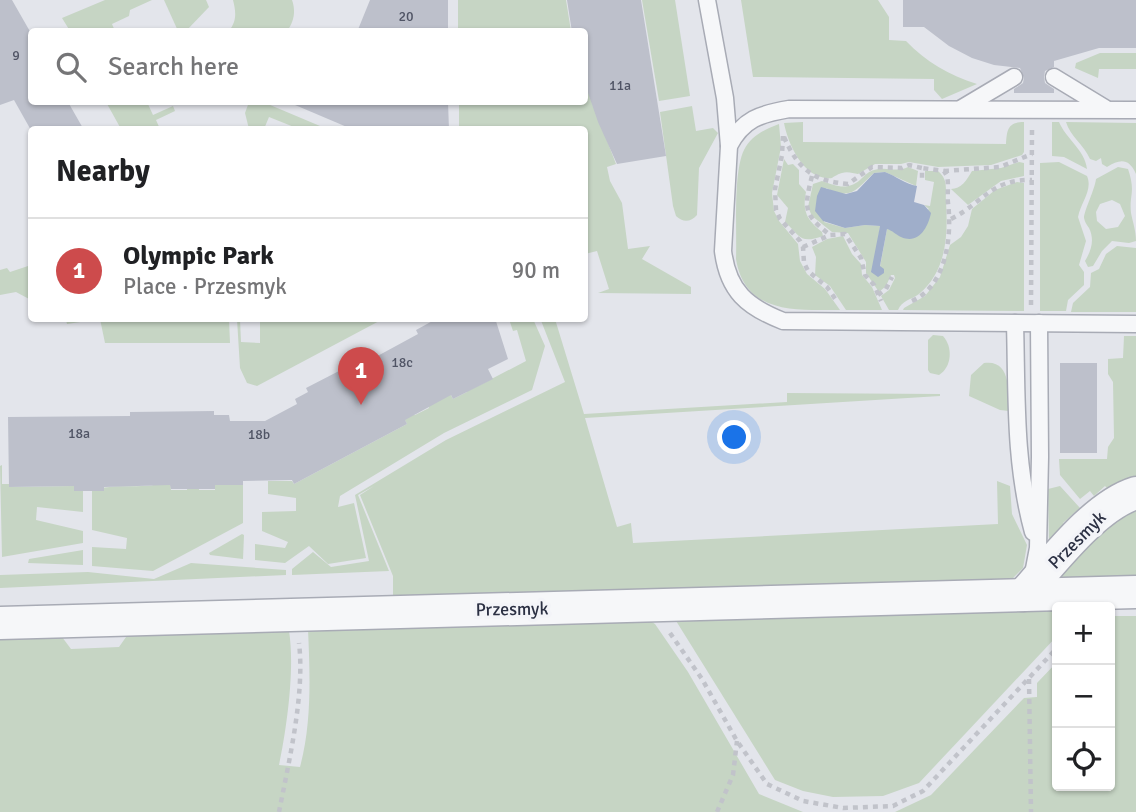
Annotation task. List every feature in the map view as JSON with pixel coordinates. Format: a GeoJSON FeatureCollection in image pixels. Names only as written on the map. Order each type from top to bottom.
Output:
{"type":"FeatureCollection","features":[{"type":"Feature","properties":{"kind":"street","name":"Przesmyk"},"geometry":{"type":"LineString","coordinates":[[1023,595],[1060,552],[1096,519],[1119,500],[1136,493]]}},
{"type":"Feature","properties":{"kind":"street","name":"Przesmyk"},"geometry":{"type":"LineString","coordinates":[[0,623],[1136,592]]}},
{"type":"Feature","properties":{"kind":"lane"},"geometry":{"type":"LineString","coordinates":[[708,0],[729,146],[723,251],[725,267],[733,285],[746,302],[762,313],[783,321],[1136,324]]}},
{"type":"Feature","properties":{"kind":"lane"},"geometry":{"type":"LineString","coordinates":[[960,109],[1014,78]]}},
{"type":"Feature","properties":{"kind":"lane"},"geometry":{"type":"LineString","coordinates":[[1054,78],[1108,109]]}},
{"type":"Feature","properties":{"kind":"lane"},"geometry":{"type":"LineString","coordinates":[[729,146],[736,133],[759,115],[789,109],[1136,110]]}},
{"type":"Feature","properties":{"kind":"lane"},"geometry":{"type":"LineString","coordinates":[[1023,595],[1036,566],[1038,548],[1040,457],[1029,323]]}},
{"type":"Feature","properties":{"kind":"lane"},"geometry":{"type":"LineString","coordinates":[[1029,323],[1018,458],[1026,505],[1038,548]]}},
{"type":"Feature","properties":{"kind":"path"},"geometry":{"type":"LineString","coordinates":[[1029,323],[1033,109]]}},
{"type":"Feature","properties":{"kind":"path"},"geometry":{"type":"LineString","coordinates":[[779,111],[783,135],[775,189],[776,211],[803,247],[802,255],[808,271],[827,287],[853,322]]}},
{"type":"Feature","properties":{"kind":"path"},"geometry":{"type":"LineString","coordinates":[[783,135],[791,152],[812,176],[848,184],[873,167],[902,168],[909,165],[944,171],[1000,167],[1032,154]]}},
{"type":"Feature","properties":{"kind":"path"},"geometry":{"type":"LineString","coordinates":[[922,168],[922,180]]}},
{"type":"Feature","properties":{"kind":"path"},"geometry":{"type":"LineString","coordinates":[[899,323],[902,306],[919,298],[938,275],[947,247],[951,219],[949,183],[944,171]]}},
{"type":"Feature","properties":{"kind":"path"},"geometry":{"type":"LineString","coordinates":[[812,176],[807,214],[830,235]]}},
{"type":"Feature","properties":{"kind":"path"},"geometry":{"type":"LineString","coordinates":[[951,219],[1002,183],[1016,179],[1032,180]]}},
{"type":"Feature","properties":{"kind":"path"},"geometry":{"type":"LineString","coordinates":[[803,247],[830,235],[845,233],[883,305]]}},
{"type":"Feature","properties":{"kind":"path"},"geometry":{"type":"LineString","coordinates":[[878,295],[886,289],[892,277]]}},
{"type":"Feature","properties":{"kind":"path"},"geometry":{"type":"LineString","coordinates":[[654,605],[669,633],[702,679],[737,741],[767,784],[803,801],[843,808],[893,809],[923,791],[1052,653]]}},
{"type":"Feature","properties":{"kind":"path"},"geometry":{"type":"LineString","coordinates":[[279,812],[294,735],[299,668],[300,647],[293,614]]}},
{"type":"Feature","properties":{"kind":"path"},"geometry":{"type":"LineString","coordinates":[[1029,678],[1031,812]]}},
{"type":"Feature","properties":{"kind":"path"},"geometry":{"type":"LineString","coordinates":[[717,812],[733,775],[737,741]]}},
{"type":"Feature","properties":{"kind":"green space"},"geometry":{"type":"Polygon","coordinates":[[[105,0],[152,0],[130,10],[129,16],[112,24],[114,28],[68,28],[62,18],[105,0]]]}},
{"type":"Feature","properties":{"kind":"green space"},"geometry":{"type":"Polygon","coordinates":[[[164,0],[206,0],[209,7],[189,28],[177,28],[164,0]]]}},
{"type":"Feature","properties":{"kind":"green space"},"geometry":{"type":"Polygon","coordinates":[[[233,0],[292,0],[293,20],[289,28],[231,28],[235,8],[233,0]]]}},
{"type":"Feature","properties":{"kind":"green space"},"geometry":{"type":"Polygon","coordinates":[[[458,0],[566,0],[571,28],[458,28],[458,0]]]}},
{"type":"Feature","properties":{"kind":"green space"},"geometry":{"type":"Polygon","coordinates":[[[642,0],[675,0],[690,96],[659,101],[642,0]]]}},
{"type":"Feature","properties":{"kind":"green space"},"geometry":{"type":"Polygon","coordinates":[[[741,0],[878,0],[889,17],[889,40],[906,41],[939,67],[977,84],[942,99],[934,90],[934,79],[753,77],[741,0]]]}},
{"type":"Feature","properties":{"kind":"green space"},"geometry":{"type":"Polygon","coordinates":[[[1100,53],[1136,53],[1136,69],[1099,69],[1098,78],[1075,68],[1076,63],[1100,53]]]}},
{"type":"Feature","properties":{"kind":"green space"},"geometry":{"type":"Polygon","coordinates":[[[588,91],[616,164],[607,167],[610,181],[622,203],[628,249],[650,246],[642,259],[691,287],[691,294],[598,293],[609,289],[597,251],[588,253],[588,126],[459,126],[459,105],[588,105],[588,91]]]}},
{"type":"Feature","properties":{"kind":"green space"},"geometry":{"type":"Polygon","coordinates":[[[108,105],[148,105],[153,115],[173,106],[175,111],[156,120],[159,126],[119,126],[108,105]]]}},
{"type":"Feature","properties":{"kind":"green space"},"geometry":{"type":"Polygon","coordinates":[[[248,105],[270,105],[320,126],[292,126],[269,117],[265,126],[248,126],[245,113],[248,105]]]}},
{"type":"Feature","properties":{"kind":"green space"},"geometry":{"type":"Polygon","coordinates":[[[692,106],[696,131],[713,128],[718,133],[699,168],[697,215],[684,221],[676,216],[673,206],[660,112],[692,106]]]}},
{"type":"Feature","properties":{"kind":"green space"},"geometry":{"type":"Polygon","coordinates":[[[803,122],[803,142],[1006,144],[1011,126],[1024,122],[1024,152],[991,165],[938,167],[909,162],[875,164],[858,174],[846,172],[832,178],[822,177],[813,174],[799,160],[789,141],[784,123],[803,122]]]}},
{"type":"Feature","properties":{"kind":"green space"},"geometry":{"type":"Polygon","coordinates":[[[1052,122],[1059,122],[1083,156],[1087,169],[1064,157],[1052,156],[1052,122]]]}},
{"type":"Feature","properties":{"kind":"green space"},"geometry":{"type":"Polygon","coordinates":[[[1066,122],[1136,123],[1136,174],[1130,165],[1124,162],[1116,162],[1107,167],[1102,164],[1101,158],[1096,161],[1090,159],[1066,122]]]}},
{"type":"Feature","properties":{"kind":"green space"},"geometry":{"type":"Polygon","coordinates":[[[779,124],[781,147],[772,193],[774,211],[798,244],[800,261],[807,274],[825,289],[840,310],[775,306],[750,291],[741,277],[736,259],[737,187],[741,160],[744,150],[754,137],[779,124]]]}},
{"type":"Feature","properties":{"kind":"green space"},"geometry":{"type":"Polygon","coordinates":[[[784,159],[788,165],[793,164],[799,170],[799,184],[806,192],[807,215],[823,236],[801,238],[785,222],[788,208],[777,195],[784,159]]]}},
{"type":"Feature","properties":{"kind":"green space"},"geometry":{"type":"Polygon","coordinates":[[[1059,162],[1087,176],[1088,191],[1078,217],[1086,241],[1079,265],[1084,272],[1084,285],[1068,300],[1066,311],[1040,311],[1040,163],[1059,162]]]}},
{"type":"Feature","properties":{"kind":"green space"},"geometry":{"type":"Polygon","coordinates":[[[1024,163],[1024,176],[1001,181],[968,205],[951,189],[961,186],[972,171],[1001,168],[1024,163]]]}},
{"type":"Feature","properties":{"kind":"green space"},"geometry":{"type":"Polygon","coordinates":[[[908,167],[918,171],[916,186],[885,172],[874,173],[858,188],[848,193],[826,188],[824,222],[845,228],[880,226],[874,267],[880,267],[887,229],[892,230],[929,209],[924,205],[930,206],[934,182],[925,180],[925,171],[938,171],[944,178],[947,227],[940,263],[928,285],[919,294],[904,302],[898,310],[889,310],[881,296],[889,290],[894,275],[891,275],[886,286],[879,292],[866,273],[866,262],[848,233],[832,232],[812,216],[808,207],[813,184],[822,181],[846,186],[872,171],[908,167]]]}},
{"type":"Feature","properties":{"kind":"green space"},"geometry":{"type":"Polygon","coordinates":[[[1118,167],[1128,169],[1132,183],[1131,213],[1136,241],[1112,241],[1093,266],[1088,267],[1085,261],[1092,237],[1084,218],[1096,179],[1118,167]],[[1112,200],[1100,204],[1096,212],[1097,221],[1106,229],[1118,227],[1125,216],[1120,204],[1112,200]]]}},
{"type":"Feature","properties":{"kind":"green space"},"geometry":{"type":"Polygon","coordinates":[[[1017,182],[1024,183],[1024,311],[903,310],[925,296],[940,277],[950,245],[961,237],[968,226],[972,209],[995,190],[1017,182]]]}},
{"type":"Feature","properties":{"kind":"green space"},"geometry":{"type":"Polygon","coordinates":[[[843,236],[852,254],[861,264],[862,275],[872,287],[882,310],[846,310],[830,286],[815,275],[816,257],[812,247],[827,239],[843,236]]]}},
{"type":"Feature","properties":{"kind":"green space"},"geometry":{"type":"Polygon","coordinates":[[[1117,246],[1136,248],[1136,312],[1071,312],[1073,303],[1090,287],[1091,273],[1099,269],[1106,254],[1117,246]]]}},
{"type":"Feature","properties":{"kind":"green space"},"geometry":{"type":"Polygon","coordinates":[[[28,266],[28,298],[16,292],[0,295],[0,270],[7,268],[10,272],[28,266]]]}},
{"type":"Feature","properties":{"kind":"green space"},"geometry":{"type":"Polygon","coordinates":[[[101,322],[229,322],[230,343],[105,343],[101,322]]]}},
{"type":"Feature","properties":{"kind":"green space"},"geometry":{"type":"Polygon","coordinates":[[[237,322],[240,322],[241,342],[260,343],[260,322],[377,322],[257,386],[247,383],[240,368],[237,322]]]}},
{"type":"Feature","properties":{"kind":"green space"},"geometry":{"type":"Polygon","coordinates":[[[510,322],[534,322],[545,346],[532,390],[444,433],[340,496],[338,507],[354,503],[366,558],[328,564],[309,546],[285,563],[255,560],[255,544],[285,548],[288,542],[262,531],[262,512],[296,511],[296,498],[268,494],[268,481],[292,481],[294,484],[407,424],[402,415],[415,415],[429,408],[427,402],[448,390],[453,399],[467,392],[463,383],[478,386],[526,361],[517,330],[513,331],[510,322]]]}},
{"type":"Feature","properties":{"kind":"green space"},"geometry":{"type":"Polygon","coordinates":[[[542,322],[556,322],[584,414],[787,402],[787,393],[940,394],[585,418],[617,527],[631,523],[633,543],[998,524],[997,481],[1010,486],[1012,514],[1027,545],[1023,568],[1009,582],[393,600],[393,576],[360,495],[374,486],[358,495],[389,571],[292,575],[292,569],[313,552],[331,567],[369,561],[355,495],[446,440],[565,382],[542,322]]]}},
{"type":"Feature","properties":{"kind":"green space"},"geometry":{"type":"Polygon","coordinates":[[[933,335],[943,336],[950,351],[947,367],[939,375],[928,370],[928,340],[933,335]]]}},
{"type":"Feature","properties":{"kind":"green space"},"geometry":{"type":"Polygon","coordinates":[[[1124,336],[1136,336],[1136,478],[1110,491],[1105,486],[1094,496],[1090,491],[1080,499],[1060,475],[1059,459],[1107,459],[1108,447],[1114,438],[1113,382],[1108,374],[1108,359],[1123,358],[1124,336]]]}},
{"type":"Feature","properties":{"kind":"green space"},"geometry":{"type":"Polygon","coordinates":[[[984,363],[1000,366],[1004,372],[1009,411],[1000,410],[969,396],[971,375],[984,363]]]}},
{"type":"Feature","properties":{"kind":"green space"},"geometry":{"type":"Polygon","coordinates":[[[2,465],[2,484],[9,484],[9,487],[74,486],[74,491],[83,491],[83,512],[37,507],[36,520],[83,531],[83,543],[2,557],[0,466],[2,465]]]}},
{"type":"Feature","properties":{"kind":"green space"},"geometry":{"type":"Polygon","coordinates":[[[170,480],[171,490],[187,490],[188,480],[199,480],[199,490],[215,490],[215,480],[227,485],[243,485],[243,523],[153,571],[92,566],[92,547],[126,549],[127,538],[92,530],[92,491],[161,484],[170,480]]]}},
{"type":"Feature","properties":{"kind":"green space"},"geometry":{"type":"Polygon","coordinates":[[[1060,486],[1080,508],[1063,523],[1068,528],[1049,545],[1048,489],[1060,486]]]}},
{"type":"Feature","properties":{"kind":"green space"},"geometry":{"type":"Polygon","coordinates":[[[1136,505],[1136,581],[1061,581],[1054,575],[1115,518],[1136,505]]]}},
{"type":"Feature","properties":{"kind":"green space"},"geometry":{"type":"Polygon","coordinates":[[[242,534],[243,559],[210,555],[209,553],[242,534]]]}},
{"type":"Feature","properties":{"kind":"green space"},"geometry":{"type":"Polygon","coordinates":[[[83,550],[83,565],[28,563],[29,559],[83,550]]]}},
{"type":"Feature","properties":{"kind":"green space"},"geometry":{"type":"Polygon","coordinates":[[[191,563],[286,570],[286,575],[0,588],[0,575],[88,572],[154,579],[191,563]]]}},
{"type":"Feature","properties":{"kind":"green space"},"geometry":{"type":"Polygon","coordinates":[[[1040,606],[1052,610],[1052,641],[919,783],[883,796],[833,797],[803,791],[775,780],[673,616],[1040,606]]]}},
{"type":"Feature","properties":{"kind":"green space"},"geometry":{"type":"Polygon","coordinates":[[[1115,616],[1136,616],[1136,812],[895,812],[931,795],[1024,698],[1037,697],[1037,683],[1052,667],[1052,791],[1115,791],[1115,616]]]}},
{"type":"Feature","properties":{"kind":"green space"},"geometry":{"type":"Polygon","coordinates":[[[644,617],[655,624],[688,672],[759,794],[803,812],[0,812],[0,635],[59,633],[71,649],[119,647],[131,630],[289,631],[289,698],[279,765],[300,767],[308,716],[308,629],[644,617]]]}},
{"type":"Feature","properties":{"kind":"water"},"geometry":{"type":"Polygon","coordinates":[[[885,172],[917,186],[914,202],[924,205],[931,213],[925,229],[913,239],[901,237],[887,229],[880,266],[884,273],[878,277],[871,272],[880,226],[845,228],[823,221],[815,211],[821,187],[846,194],[857,191],[874,173],[885,172]]]}},
{"type":"Feature","properties":{"kind":"building"},"geometry":{"type":"Polygon","coordinates":[[[0,0],[12,0],[28,28],[28,105],[70,105],[82,126],[29,126],[14,100],[0,105],[0,0]]]}},
{"type":"Feature","properties":{"kind":"building"},"geometry":{"type":"Polygon","coordinates":[[[370,0],[448,0],[448,28],[359,28],[370,0]]]}},
{"type":"Feature","properties":{"kind":"building"},"geometry":{"type":"Polygon","coordinates":[[[567,0],[641,0],[666,156],[617,164],[588,93],[588,28],[571,28],[567,0]]]}},
{"type":"Feature","properties":{"kind":"building"},"geometry":{"type":"Polygon","coordinates":[[[903,0],[1136,0],[1136,48],[1099,48],[1054,61],[1054,67],[1045,71],[1044,77],[1045,83],[1054,89],[1054,93],[1014,93],[1014,89],[1023,83],[1020,68],[994,65],[972,58],[949,46],[924,27],[903,27],[903,0]]]}},
{"type":"Feature","properties":{"kind":"building"},"geometry":{"type":"Polygon","coordinates":[[[295,105],[448,105],[449,126],[345,126],[295,105]]]}},
{"type":"Feature","properties":{"kind":"building"},"geometry":{"type":"Polygon","coordinates":[[[431,322],[496,322],[508,359],[488,369],[493,379],[453,399],[451,395],[405,420],[407,424],[294,484],[292,480],[243,481],[243,485],[215,485],[215,489],[171,489],[170,485],[104,487],[104,491],[74,491],[74,486],[9,487],[8,417],[130,416],[130,412],[214,411],[214,415],[229,415],[230,421],[265,421],[297,404],[295,399],[308,392],[306,388],[370,355],[372,359],[418,334],[416,330],[431,322]]]}},
{"type":"Feature","properties":{"kind":"building"},"geometry":{"type":"Polygon","coordinates":[[[1060,363],[1097,363],[1097,453],[1060,453],[1060,363]]]}},
{"type":"Feature","properties":{"kind":"place","name":"Olympic Park"},"geometry":{"type":"Point","coordinates":[361,405]}}]}
